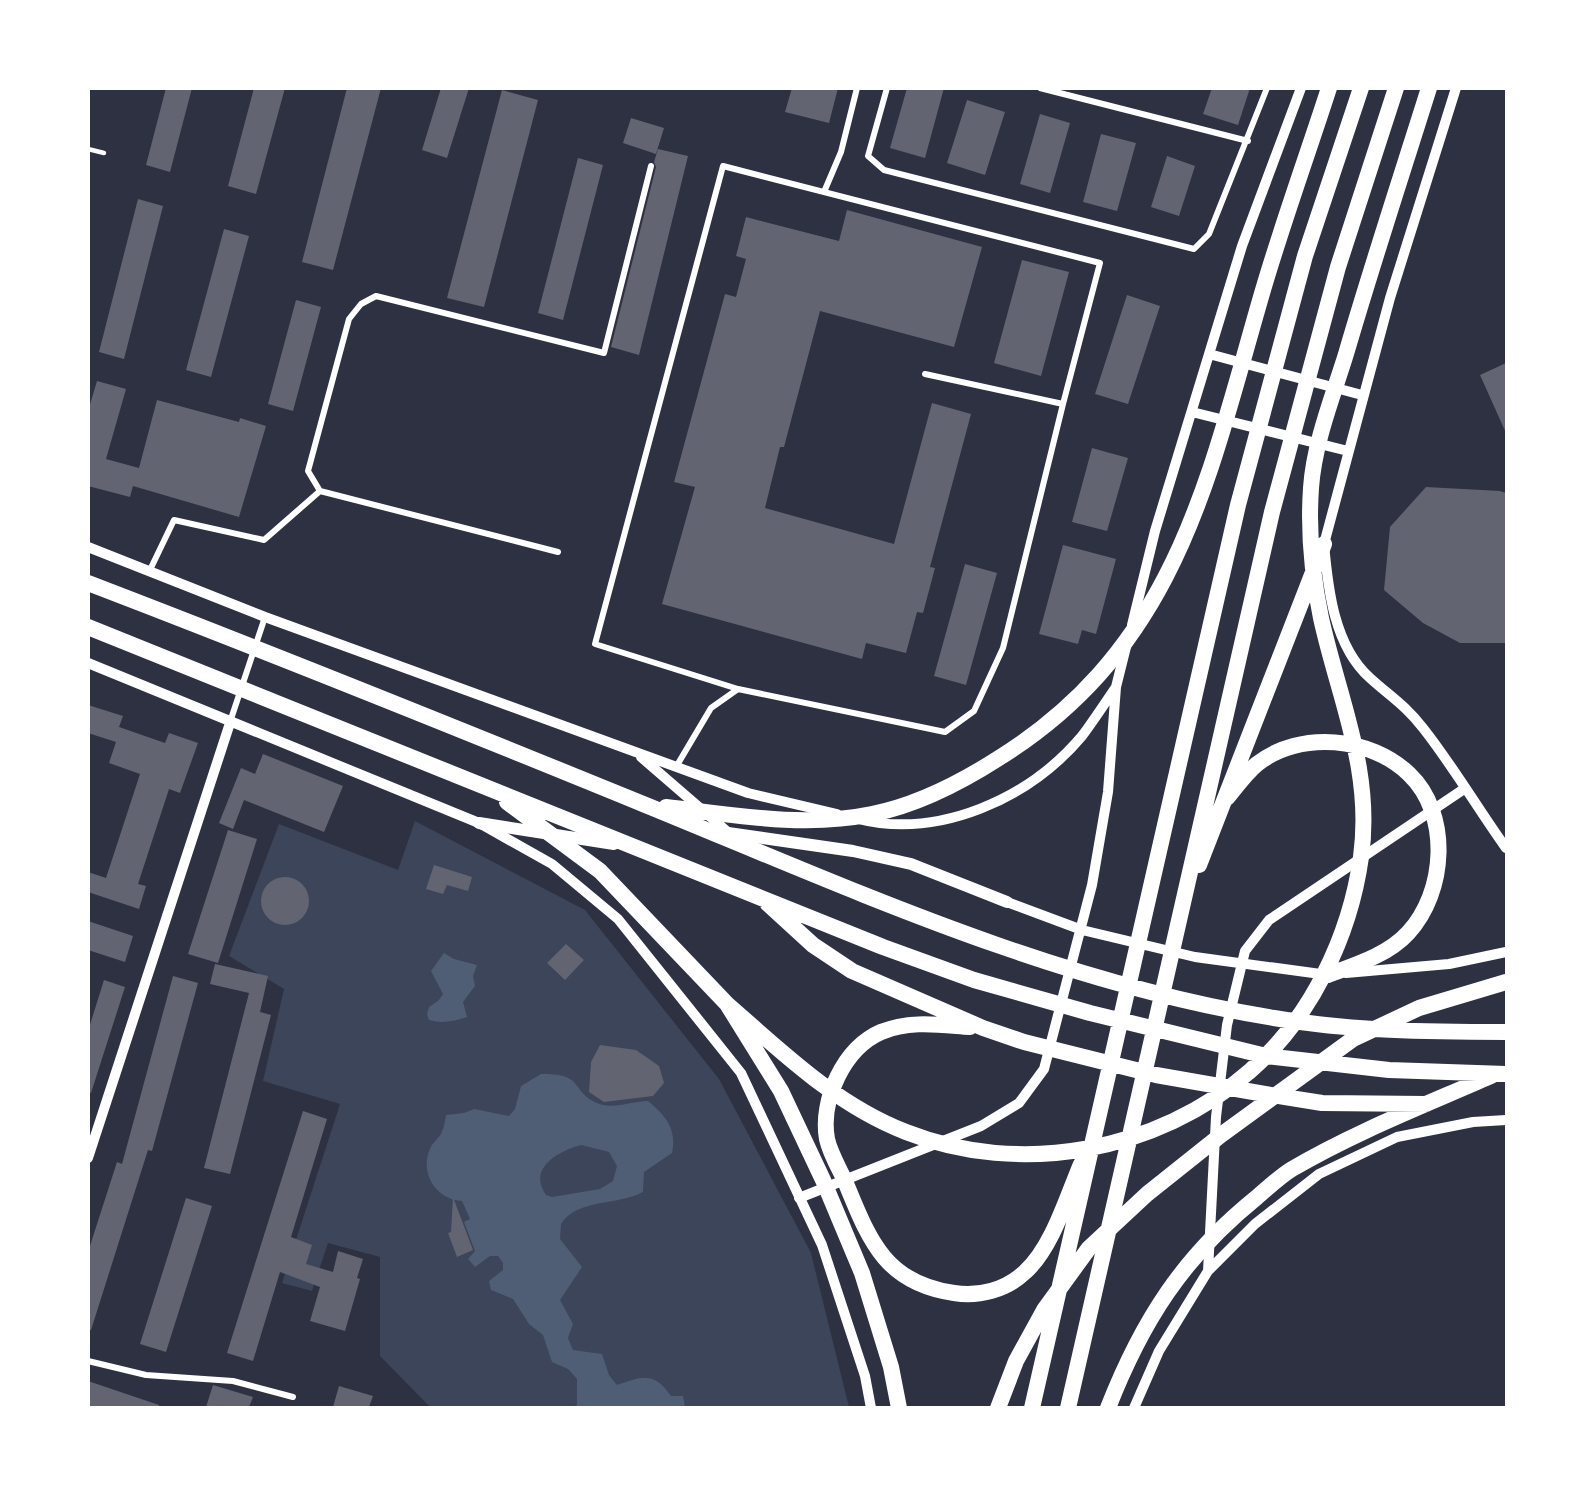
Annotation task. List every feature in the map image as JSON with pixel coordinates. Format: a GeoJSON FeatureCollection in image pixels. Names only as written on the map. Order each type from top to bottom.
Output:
{"type":"FeatureCollection","features":[{"type":"Feature","properties":{"kind":"highway"},"geometry":{"type":"LineString","coordinates":[[642,804],[786,821],[832,820],[872,814],[918,801],[970,777],[1016,748],[1056,718],[1100,676],[1132,637],[1161,587],[1193,522],[1267,278],[1329,88]]}},
{"type":"Feature","properties":{"kind":"highway"},"geometry":{"type":"LineString","coordinates":[[1032,1407],[1100,1119],[1238,505],[1305,256],[1361,88]]}},
{"type":"Feature","properties":{"kind":"highway"},"geometry":{"type":"LineString","coordinates":[[1068,1407],[1272,512],[1338,267],[1396,88]]}},
{"type":"Feature","properties":{"kind":"highway"},"geometry":{"type":"LineString","coordinates":[[489,789],[600,871],[727,1004],[801,1069],[852,1106],[905,1132],[960,1149],[1012,1154],[1066,1153],[1111,1143],[1158,1128],[1204,1105],[1251,1071],[1285,1034],[1318,985],[1347,924],[1361,856],[1363,789],[1352,727],[1322,621],[1313,578],[1309,533],[1311,483],[1325,422],[1429,88]]}},
{"type":"Feature","properties":{"kind":"highway"},"geometry":{"type":"LineString","coordinates":[[1180,913],[1227,798],[1324,544]]}},
{"type":"Feature","properties":{"kind":"highway"},"geometry":{"type":"LineString","coordinates":[[88,583],[894,907],[1099,978],[1188,1001],[1276,1019],[1402,1031],[1506,1032]]}},
{"type":"Feature","properties":{"kind":"highway"},"geometry":{"type":"LineString","coordinates":[[88,628],[974,980],[1090,1013],[1266,1056],[1389,1070],[1500,1074]]}},
{"type":"Feature","properties":{"kind":"highway"},"geometry":{"type":"LineString","coordinates":[[1227,798],[1257,764],[1286,748],[1320,741],[1369,748],[1410,774],[1432,809],[1441,850],[1431,896],[1408,934],[1370,960],[1328,975]]}},
{"type":"Feature","properties":{"kind":"highway"},"geometry":{"type":"LineString","coordinates":[[764,900],[813,945],[852,971],[983,1028],[1024,1042],[1146,1073],[1259,1094],[1322,1103],[1426,1104]]}},
{"type":"Feature","properties":{"kind":"highway"},"geometry":{"type":"LineString","coordinates":[[998,1407],[1016,1361],[1044,1310],[1089,1248],[1147,1194],[1240,1120],[1353,1039],[1419,1008],[1506,982]]}},
{"type":"Feature","properties":{"kind":"highway"},"geometry":{"type":"LineString","coordinates":[[727,1004],[781,1091],[823,1180],[862,1273],[891,1367],[899,1407]]}},
{"type":"Feature","properties":{"kind":"highway"},"geometry":{"type":"LineString","coordinates":[[983,1028],[915,1023],[880,1033],[856,1050],[839,1072],[827,1110],[827,1139],[868,1237],[896,1270],[918,1286],[971,1296],[1003,1287],[1026,1271],[1051,1235],[1100,1119]]}},
{"type":"Feature","properties":{"kind":"highway"},"geometry":{"type":"LineString","coordinates":[[1108,1407],[1128,1355],[1156,1305],[1196,1255],[1241,1210],[1290,1170],[1426,1104],[1500,1074]]}},
{"type":"Feature","properties":{"kind":"main road"},"geometry":{"type":"LineString","coordinates":[[88,583],[730,834],[853,852],[911,864],[1007,902]]}},
{"type":"Feature","properties":{"kind":"main road"},"geometry":{"type":"LineString","coordinates":[[88,628],[764,900]]}},
{"type":"Feature","properties":{"kind":"main road"},"geometry":{"type":"LineString","coordinates":[[479,823],[638,848]]}},
{"type":"Feature","properties":{"kind":"street"},"geometry":{"type":"LineString","coordinates":[[825,192],[841,152],[857,88]]}},
{"type":"Feature","properties":{"kind":"street"},"geometry":{"type":"LineString","coordinates":[[887,88],[868,156],[884,170],[1194,249],[1209,234],[1248,141],[1266,88]]}},
{"type":"Feature","properties":{"kind":"street"},"geometry":{"type":"LineString","coordinates":[[1040,88],[1248,141]]}},
{"type":"Feature","properties":{"kind":"street"},"geometry":{"type":"LineString","coordinates":[[800,1198],[981,1126],[1019,1103],[1044,1069],[1092,885],[1108,792],[1116,687],[1155,531],[1242,246],[1301,88]]}},
{"type":"Feature","properties":{"kind":"street"},"geometry":{"type":"LineString","coordinates":[[1456,88],[1362,395],[1324,544],[1327,580],[1349,654],[1370,678],[1398,699],[1417,721],[1506,848]]}},
{"type":"Feature","properties":{"kind":"street"},"geometry":{"type":"LineString","coordinates":[[558,552],[320,491],[308,471],[349,319],[361,304],[376,296],[604,353],[651,166]]}},
{"type":"Feature","properties":{"kind":"street"},"geometry":{"type":"LineString","coordinates":[[723,166],[825,192],[1100,263],[1003,648],[974,711],[945,732],[738,689],[595,644],[723,166]]}},
{"type":"Feature","properties":{"kind":"street"},"geometry":{"type":"LineString","coordinates":[[1209,354],[1362,395]]}},
{"type":"Feature","properties":{"kind":"street"},"geometry":{"type":"LineString","coordinates":[[925,374],[1063,404]]}},
{"type":"Feature","properties":{"kind":"street"},"geometry":{"type":"LineString","coordinates":[[1192,412],[1348,451]]}},
{"type":"Feature","properties":{"kind":"street"},"geometry":{"type":"LineString","coordinates":[[149,572],[174,520],[264,540],[320,491]]}},
{"type":"Feature","properties":{"kind":"street"},"geometry":{"type":"LineString","coordinates":[[88,547],[265,617],[748,793],[880,825],[933,822],[981,810],[1031,783],[1081,737],[1116,687]]}},
{"type":"Feature","properties":{"kind":"street"},"geometry":{"type":"LineString","coordinates":[[88,1158],[265,617]]}},
{"type":"Feature","properties":{"kind":"street"},"geometry":{"type":"LineString","coordinates":[[88,663],[479,823],[552,864],[618,919],[741,1073],[822,1245],[865,1376],[871,1407]]}},
{"type":"Feature","properties":{"kind":"street"},"geometry":{"type":"LineString","coordinates":[[676,767],[711,708],[738,689]]}},
{"type":"Feature","properties":{"kind":"street"},"geometry":{"type":"LineString","coordinates":[[636,753],[730,834]]}},
{"type":"Feature","properties":{"kind":"street"},"geometry":{"type":"LineString","coordinates":[[1208,1271],[1216,1118],[1227,1025],[1245,951],[1269,920],[1464,789]]}},
{"type":"Feature","properties":{"kind":"street"},"geometry":{"type":"LineString","coordinates":[[1007,902],[1082,930],[1195,957],[1328,975],[1449,964],[1506,952]]}},
{"type":"Feature","properties":{"kind":"street"},"geometry":{"type":"LineString","coordinates":[[1134,1407],[1159,1351],[1208,1271],[1255,1224],[1319,1174],[1398,1137],[1473,1122],[1506,1120]]}},
{"type":"Feature","properties":{"kind":"street"},"geometry":{"type":"LineString","coordinates":[[88,1361],[146,1375],[233,1381],[294,1396]]}},
{"type":"Feature","properties":{"kind":"lane"},"geometry":{"type":"LineString","coordinates":[[88,149],[104,153]]}},
{"type":"Feature","properties":{"kind":"shaded area"},"geometry":{"type":"Polygon","coordinates":[[[415,821],[585,910],[719,1079],[811,1253],[849,1407],[430,1407],[380,1356],[380,1257],[328,1243],[312,1291],[282,1283],[340,1104],[263,1081],[284,989],[229,956],[279,824],[398,870],[415,821]]]}},
{"type":"Feature","properties":{"kind":"shaded area"},"geometry":{"type":"Polygon","coordinates":[[[444,953],[454,959],[477,965],[473,976],[475,986],[463,1002],[467,1017],[439,1022],[429,1020],[427,1014],[429,1007],[443,994],[431,971],[444,953]]]}},
{"type":"Feature","properties":{"kind":"shaded area"},"geometry":{"type":"Polygon","coordinates":[[[541,1074],[565,1076],[589,1098],[603,1105],[648,1101],[669,1124],[673,1137],[672,1153],[644,1172],[643,1192],[577,1210],[561,1224],[560,1239],[582,1267],[560,1300],[573,1324],[568,1338],[573,1350],[602,1354],[609,1375],[617,1385],[634,1379],[653,1379],[659,1382],[671,1396],[683,1396],[685,1407],[573,1407],[577,1405],[577,1379],[568,1369],[552,1362],[543,1335],[529,1324],[513,1299],[491,1290],[489,1281],[503,1270],[503,1263],[498,1256],[490,1256],[475,1267],[468,1259],[475,1251],[464,1222],[470,1219],[462,1201],[445,1196],[432,1184],[427,1168],[427,1158],[432,1145],[441,1134],[446,1115],[464,1113],[474,1109],[509,1116],[515,1109],[521,1086],[541,1074]],[[581,1145],[555,1156],[543,1169],[540,1177],[546,1195],[552,1197],[600,1189],[613,1181],[617,1166],[609,1152],[581,1145]]]}},
{"type":"Feature","properties":{"kind":"building"},"geometry":{"type":"Polygon","coordinates":[[[166,88],[192,88],[170,172],[146,165],[166,88]]]}},
{"type":"Feature","properties":{"kind":"building"},"geometry":{"type":"Polygon","coordinates":[[[254,88],[285,88],[256,194],[228,186],[254,88]]]}},
{"type":"Feature","properties":{"kind":"building"},"geometry":{"type":"Polygon","coordinates":[[[347,88],[381,88],[333,270],[302,262],[347,88]]]}},
{"type":"Feature","properties":{"kind":"building"},"geometry":{"type":"Polygon","coordinates":[[[441,88],[469,88],[447,158],[422,150],[441,88]]]}},
{"type":"Feature","properties":{"kind":"building"},"geometry":{"type":"Polygon","coordinates":[[[792,88],[838,88],[829,123],[785,112],[792,88]]]}},
{"type":"Feature","properties":{"kind":"building"},"geometry":{"type":"Polygon","coordinates":[[[907,88],[944,88],[925,158],[890,148],[907,88]]]}},
{"type":"Feature","properties":{"kind":"building"},"geometry":{"type":"Polygon","coordinates":[[[1212,88],[1250,88],[1238,125],[1203,114],[1212,88]]]}},
{"type":"Feature","properties":{"kind":"building"},"geometry":{"type":"Polygon","coordinates":[[[502,90],[538,100],[484,307],[447,298],[502,90]]]}},
{"type":"Feature","properties":{"kind":"building"},"geometry":{"type":"Polygon","coordinates":[[[967,100],[1005,112],[985,175],[947,163],[967,100]]]}},
{"type":"Feature","properties":{"kind":"building"},"geometry":{"type":"Polygon","coordinates":[[[1040,114],[1070,123],[1050,193],[1020,184],[1040,114]]]}},
{"type":"Feature","properties":{"kind":"building"},"geometry":{"type":"Polygon","coordinates":[[[631,118],[664,128],[656,154],[623,143],[631,118]]]}},
{"type":"Feature","properties":{"kind":"building"},"geometry":{"type":"Polygon","coordinates":[[[1101,134],[1136,143],[1117,211],[1083,202],[1101,134]]]}},
{"type":"Feature","properties":{"kind":"building"},"geometry":{"type":"Polygon","coordinates":[[[658,149],[688,156],[639,355],[611,347],[656,167],[654,162],[658,149]]]}},
{"type":"Feature","properties":{"kind":"building"},"geometry":{"type":"Polygon","coordinates":[[[1167,156],[1195,166],[1179,216],[1151,207],[1167,156]]]}},
{"type":"Feature","properties":{"kind":"building"},"geometry":{"type":"Polygon","coordinates":[[[578,158],[603,165],[563,320],[538,313],[578,158]]]}},
{"type":"Feature","properties":{"kind":"building"},"geometry":{"type":"Polygon","coordinates":[[[138,199],[163,206],[124,359],[99,352],[138,199]]]}},
{"type":"Feature","properties":{"kind":"building"},"geometry":{"type":"Polygon","coordinates":[[[847,210],[982,247],[954,347],[820,311],[784,447],[780,447],[765,508],[894,544],[932,403],[971,414],[930,567],[935,568],[923,613],[917,612],[906,653],[866,643],[862,659],[662,604],[695,487],[674,482],[725,294],[736,297],[746,259],[736,256],[746,217],[839,241],[847,210]]]}},
{"type":"Feature","properties":{"kind":"building"},"geometry":{"type":"Polygon","coordinates":[[[224,229],[249,236],[211,377],[186,370],[224,229]]]}},
{"type":"Feature","properties":{"kind":"building"},"geometry":{"type":"Polygon","coordinates":[[[1022,260],[1069,272],[1041,376],[994,363],[1022,260]]]}},
{"type":"Feature","properties":{"kind":"building"},"geometry":{"type":"Polygon","coordinates":[[[1127,295],[1160,306],[1128,404],[1095,394],[1127,295]]]}},
{"type":"Feature","properties":{"kind":"building"},"geometry":{"type":"Polygon","coordinates":[[[296,300],[321,307],[293,411],[268,404],[296,300]]]}},
{"type":"Feature","properties":{"kind":"building"},"geometry":{"type":"Polygon","coordinates":[[[1506,363],[1506,433],[1480,375],[1506,363]]]}},
{"type":"Feature","properties":{"kind":"building"},"geometry":{"type":"Polygon","coordinates":[[[97,381],[126,389],[106,459],[139,468],[157,400],[239,422],[240,418],[266,426],[239,517],[133,486],[130,497],[88,486],[88,411],[97,381]]]}},
{"type":"Feature","properties":{"kind":"building"},"geometry":{"type":"Polygon","coordinates":[[[1092,448],[1128,458],[1107,531],[1072,522],[1092,448]]]}},
{"type":"Feature","properties":{"kind":"building"},"geometry":{"type":"Polygon","coordinates":[[[1426,487],[1506,493],[1506,643],[1460,643],[1423,623],[1384,590],[1390,527],[1426,487]]]}},
{"type":"Feature","properties":{"kind":"building"},"geometry":{"type":"Polygon","coordinates":[[[1063,545],[1116,559],[1096,634],[1082,630],[1078,644],[1039,634],[1063,545]]]}},
{"type":"Feature","properties":{"kind":"building"},"geometry":{"type":"Polygon","coordinates":[[[965,564],[997,573],[966,685],[934,676],[965,564]]]}},
{"type":"Feature","properties":{"kind":"building"},"geometry":{"type":"Polygon","coordinates":[[[88,705],[123,716],[119,727],[165,743],[169,733],[198,743],[180,793],[169,789],[138,884],[146,886],[139,909],[88,892],[88,872],[106,878],[140,774],[109,763],[116,742],[88,733],[88,705]]]}},
{"type":"Feature","properties":{"kind":"building"},"geometry":{"type":"Polygon","coordinates":[[[263,754],[343,786],[324,832],[244,800],[233,829],[219,823],[241,768],[255,774],[263,754]]]}},
{"type":"Feature","properties":{"kind":"building"},"geometry":{"type":"Polygon","coordinates":[[[228,830],[257,839],[218,963],[188,954],[228,830]]]}},
{"type":"Feature","properties":{"kind":"building"},"geometry":{"type":"Polygon","coordinates":[[[434,865],[472,877],[468,891],[447,885],[443,894],[426,889],[434,865]]]}},
{"type":"Feature","properties":{"kind":"building"},"geometry":{"type":"Polygon","coordinates":[[[285,877],[302,884],[309,901],[302,918],[285,925],[268,918],[261,901],[268,884],[285,877]]]}},
{"type":"Feature","properties":{"kind":"building"},"geometry":{"type":"Polygon","coordinates":[[[88,921],[133,936],[125,962],[88,950],[88,921]]]}},
{"type":"Feature","properties":{"kind":"building"},"geometry":{"type":"Polygon","coordinates":[[[566,944],[584,960],[565,980],[547,963],[566,944]]]}},
{"type":"Feature","properties":{"kind":"building"},"geometry":{"type":"Polygon","coordinates":[[[215,964],[268,976],[260,1012],[271,1015],[230,1174],[204,1168],[249,993],[210,984],[215,964]]]}},
{"type":"Feature","properties":{"kind":"building"},"geometry":{"type":"Polygon","coordinates":[[[173,976],[198,983],[152,1151],[148,1150],[91,1330],[88,1330],[88,1252],[117,1162],[122,1164],[173,976]]]}},
{"type":"Feature","properties":{"kind":"building"},"geometry":{"type":"Polygon","coordinates":[[[104,980],[125,987],[91,1093],[88,1092],[88,1031],[104,980]]]}},
{"type":"Feature","properties":{"kind":"building"},"geometry":{"type":"Polygon","coordinates":[[[600,1045],[636,1050],[659,1066],[664,1083],[653,1096],[604,1102],[589,1092],[591,1062],[600,1045]]]}},
{"type":"Feature","properties":{"kind":"building"},"geometry":{"type":"Polygon","coordinates":[[[303,1111],[327,1119],[291,1237],[312,1245],[306,1264],[333,1272],[338,1251],[363,1259],[357,1278],[360,1279],[345,1331],[310,1321],[320,1287],[280,1272],[253,1361],[227,1353],[303,1111]]]}},
{"type":"Feature","properties":{"kind":"building"},"geometry":{"type":"Polygon","coordinates":[[[453,1197],[473,1250],[457,1257],[448,1233],[451,1232],[453,1197]]]}},
{"type":"Feature","properties":{"kind":"building"},"geometry":{"type":"Polygon","coordinates":[[[186,1198],[212,1206],[166,1352],[140,1344],[186,1198]]]}},
{"type":"Feature","properties":{"kind":"building"},"geometry":{"type":"Polygon","coordinates":[[[88,1381],[159,1405],[159,1407],[88,1407],[88,1381]]]}},
{"type":"Feature","properties":{"kind":"building"},"geometry":{"type":"Polygon","coordinates":[[[213,1385],[253,1397],[249,1407],[206,1407],[213,1385]]]}},
{"type":"Feature","properties":{"kind":"building"},"geometry":{"type":"Polygon","coordinates":[[[339,1386],[373,1396],[369,1407],[333,1407],[339,1386]]]}}]}
